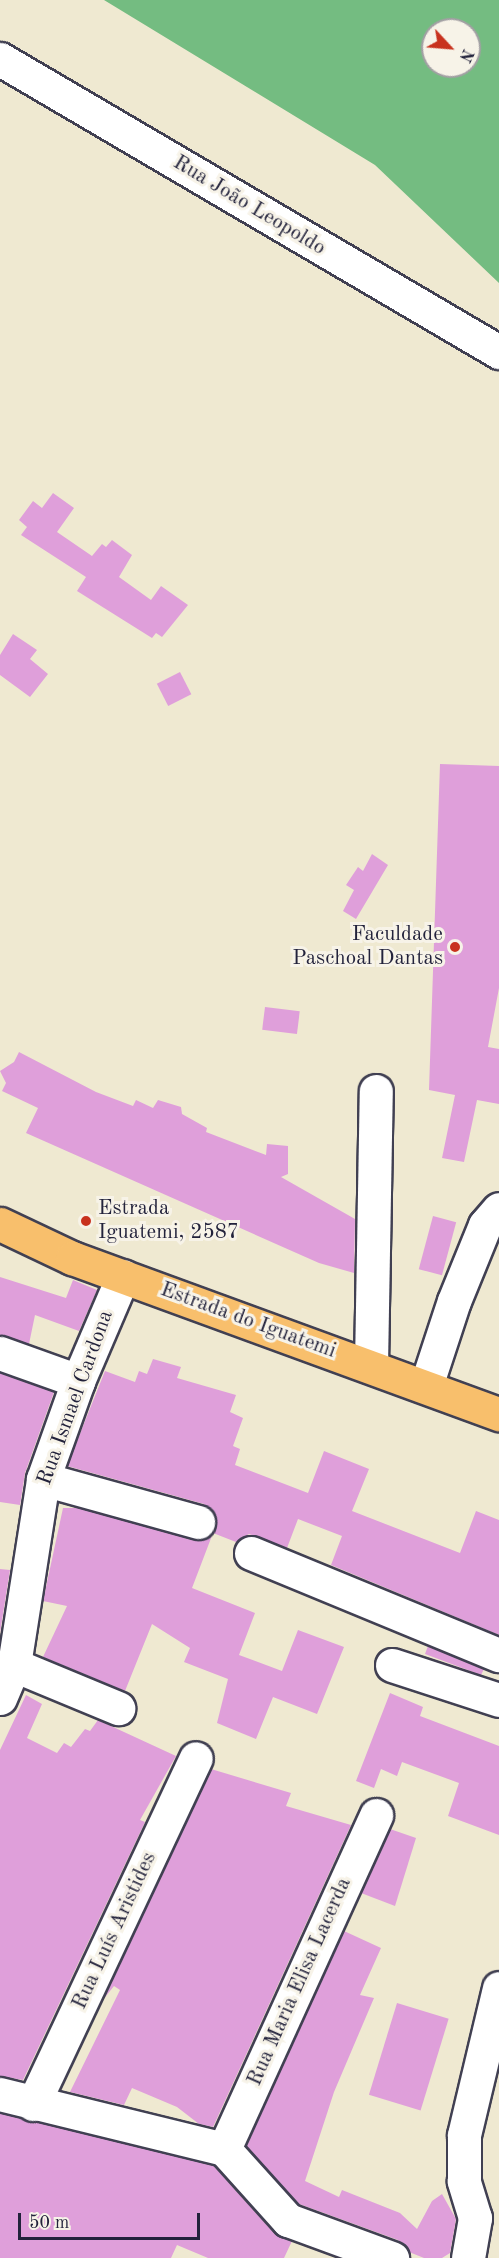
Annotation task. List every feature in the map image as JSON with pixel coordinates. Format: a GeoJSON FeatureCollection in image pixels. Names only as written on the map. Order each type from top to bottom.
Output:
{"type":"FeatureCollection","features":[{"type":"Feature","properties":{"kind":"main road","name":"Estrada do Iguatemi"},"geometry":{"type":"LineString","coordinates":[[0,1224],[72,1258],[372,1365],[499,1414]]}},
{"type":"Feature","properties":{"kind":"street","name":"Rua João Leopoldo"},"geometry":{"type":"LineString","coordinates":[[0,59],[499,352]]}},
{"type":"Feature","properties":{"kind":"street"},"geometry":{"type":"LineString","coordinates":[[372,1365],[376,1091]]}},
{"type":"Feature","properties":{"kind":"street"},"geometry":{"type":"LineString","coordinates":[[426,1386],[454,1301],[485,1225],[499,1209]]}},
{"type":"Feature","properties":{"kind":"street","name":"Rua Ismael Cardona"},"geometry":{"type":"LineString","coordinates":[[0,1698],[14,1665],[43,1479],[78,1381],[123,1276]]}},
{"type":"Feature","properties":{"kind":"street"},"geometry":{"type":"LineString","coordinates":[[0,1353],[78,1381]]}},
{"type":"Feature","properties":{"kind":"street"},"geometry":{"type":"LineString","coordinates":[[43,1479],[198,1522]]}},
{"type":"Feature","properties":{"kind":"street"},"geometry":{"type":"LineString","coordinates":[[250,1553],[499,1655]]}},
{"type":"Feature","properties":{"kind":"street"},"geometry":{"type":"LineString","coordinates":[[14,1665],[118,1708]]}},
{"type":"Feature","properties":{"kind":"street"},"geometry":{"type":"LineString","coordinates":[[392,1665],[499,1700]]}},
{"type":"Feature","properties":{"kind":"street","name":"Rua Luís Aristides"},"geometry":{"type":"LineString","coordinates":[[33,2104],[196,1758]]}},
{"type":"Feature","properties":{"kind":"street","name":"Rua Maria Elisa Lacerda"},"geometry":{"type":"LineString","coordinates":[[224,2149],[376,1815]]}},
{"type":"Feature","properties":{"kind":"street"},"geometry":{"type":"LineString","coordinates":[[468,2258],[487,2222],[464,2181],[464,2135],[499,1988]]}},
{"type":"Feature","properties":{"kind":"street"},"geometry":{"type":"LineString","coordinates":[[0,2094],[33,2104],[224,2149],[288,2220],[392,2258]]}},
{"type":"Feature","properties":{"kind":"green space"},"geometry":{"type":"Polygon","coordinates":[[[104,0],[499,0],[499,283],[375,165],[104,0]]]}},
{"type":"Feature","properties":{"kind":"building"},"geometry":{"type":"Polygon","coordinates":[[[53,493],[74,508],[57,532],[92,556],[102,544],[106,547],[112,540],[132,555],[119,577],[151,600],[161,586],[188,605],[162,637],[156,633],[152,638],[77,591],[86,577],[21,535],[27,527],[19,520],[33,501],[42,508],[53,493]]]}},
{"type":"Feature","properties":{"kind":"building"},"geometry":{"type":"Polygon","coordinates":[[[13,634],[37,650],[30,659],[48,674],[30,697],[0,675],[0,655],[13,634]]]}},
{"type":"Feature","properties":{"kind":"building"},"geometry":{"type":"Polygon","coordinates":[[[180,672],[191,694],[168,706],[157,684],[180,672]]]}},
{"type":"Feature","properties":{"kind":"building"},"geometry":{"type":"Polygon","coordinates":[[[440,764],[499,766],[499,988],[488,1047],[499,1049],[499,1104],[477,1100],[464,1162],[442,1158],[455,1095],[429,1090],[440,764]]]}},
{"type":"Feature","properties":{"kind":"building"},"geometry":{"type":"Polygon","coordinates":[[[372,854],[388,865],[356,919],[343,911],[354,890],[346,885],[358,867],[363,871],[372,854]]]}},
{"type":"Feature","properties":{"kind":"building"},"geometry":{"type":"Polygon","coordinates":[[[265,1007],[300,1011],[297,1034],[262,1030],[265,1007]]]}},
{"type":"Feature","properties":{"kind":"building"},"geometry":{"type":"Polygon","coordinates":[[[19,1052],[96,1092],[133,1106],[136,1100],[153,1108],[158,1100],[181,1107],[182,1114],[207,1128],[206,1132],[266,1155],[267,1144],[288,1146],[288,1174],[281,1177],[355,1219],[354,1273],[319,1263],[26,1133],[38,1108],[2,1091],[6,1083],[0,1071],[14,1062],[19,1052]]]}},
{"type":"Feature","properties":{"kind":"building"},"geometry":{"type":"Polygon","coordinates":[[[433,1216],[456,1222],[442,1275],[419,1269],[433,1216]]]}},
{"type":"Feature","properties":{"kind":"building"},"geometry":{"type":"Polygon","coordinates":[[[0,1277],[66,1298],[73,1280],[97,1290],[79,1331],[35,1315],[29,1344],[0,1335],[0,1277]]]}},
{"type":"Feature","properties":{"kind":"building"},"geometry":{"type":"Polygon","coordinates":[[[153,1359],[181,1367],[177,1378],[236,1395],[230,1412],[243,1418],[233,1446],[240,1449],[235,1465],[308,1493],[324,1451],[369,1469],[352,1511],[460,1553],[476,1511],[499,1520],[499,1635],[331,1565],[342,1536],[298,1519],[287,1548],[249,1534],[236,1542],[213,1533],[216,1517],[204,1504],[67,1466],[105,1371],[135,1382],[139,1371],[147,1374],[153,1359]]]}},
{"type":"Feature","properties":{"kind":"building"},"geometry":{"type":"Polygon","coordinates":[[[0,1373],[54,1392],[25,1473],[20,1505],[0,1502],[0,1373]]]}},
{"type":"Feature","properties":{"kind":"building"},"geometry":{"type":"Polygon","coordinates":[[[63,1508],[78,1508],[193,1540],[203,1540],[213,1533],[192,1588],[255,1613],[239,1655],[282,1671],[298,1630],[344,1647],[317,1714],[273,1697],[256,1739],[217,1723],[228,1679],[184,1662],[190,1648],[152,1624],[125,1691],[43,1657],[67,1606],[43,1601],[63,1508]]]}},
{"type":"Feature","properties":{"kind":"building"},"geometry":{"type":"Polygon","coordinates":[[[0,1569],[10,1570],[0,1633],[0,1569]]]}},
{"type":"Feature","properties":{"kind":"building"},"geometry":{"type":"Polygon","coordinates":[[[428,1646],[484,1669],[481,1675],[425,1654],[428,1646]]]}},
{"type":"Feature","properties":{"kind":"building"},"geometry":{"type":"Polygon","coordinates":[[[390,1693],[423,1707],[420,1716],[499,1746],[499,1835],[448,1816],[459,1783],[402,1762],[397,1776],[381,1769],[374,1788],[356,1781],[390,1693]]]}},
{"type":"Feature","properties":{"kind":"building"},"geometry":{"type":"Polygon","coordinates":[[[26,1695],[42,1704],[27,1738],[57,1753],[64,1743],[71,1747],[85,1729],[90,1731],[98,1720],[176,1756],[140,1820],[145,1822],[23,2080],[0,2076],[0,1750],[26,1695]]]}},
{"type":"Feature","properties":{"kind":"building"},"geometry":{"type":"Polygon","coordinates":[[[211,1769],[291,1793],[286,1806],[351,1825],[213,2127],[199,2124],[177,2107],[132,2088],[124,2105],[70,2092],[120,1990],[114,1986],[102,2001],[211,1769]]]}},
{"type":"Feature","properties":{"kind":"building"},"geometry":{"type":"Polygon","coordinates":[[[390,1829],[416,1838],[395,1906],[361,1893],[390,1829]]]}},
{"type":"Feature","properties":{"kind":"building"},"geometry":{"type":"Polygon","coordinates":[[[344,1931],[381,1948],[360,1995],[374,1998],[334,2092],[305,2181],[339,2197],[342,2190],[400,2213],[417,2229],[432,2201],[442,2194],[456,2219],[450,2253],[442,2258],[424,2258],[409,2252],[398,2240],[299,2204],[246,2146],[344,1931]]]}},
{"type":"Feature","properties":{"kind":"building"},"geometry":{"type":"Polygon","coordinates":[[[397,2003],[449,2019],[421,2111],[369,2095],[397,2003]]]}},
{"type":"Feature","properties":{"kind":"building"},"geometry":{"type":"Polygon","coordinates":[[[0,2113],[214,2166],[274,2233],[292,2241],[284,2258],[208,2258],[177,2245],[171,2258],[0,2258],[0,2113]]]}},
{"type":"Feature","properties":{"kind":"place","name":"Faculdade Paschoal Dantas"},"geometry":{"type":"Point","coordinates":[455,947]}},
{"type":"Feature","properties":{"kind":"place","name":"Estrada Iguatemi, 2587"},"geometry":{"type":"Point","coordinates":[86,1221]}}]}
